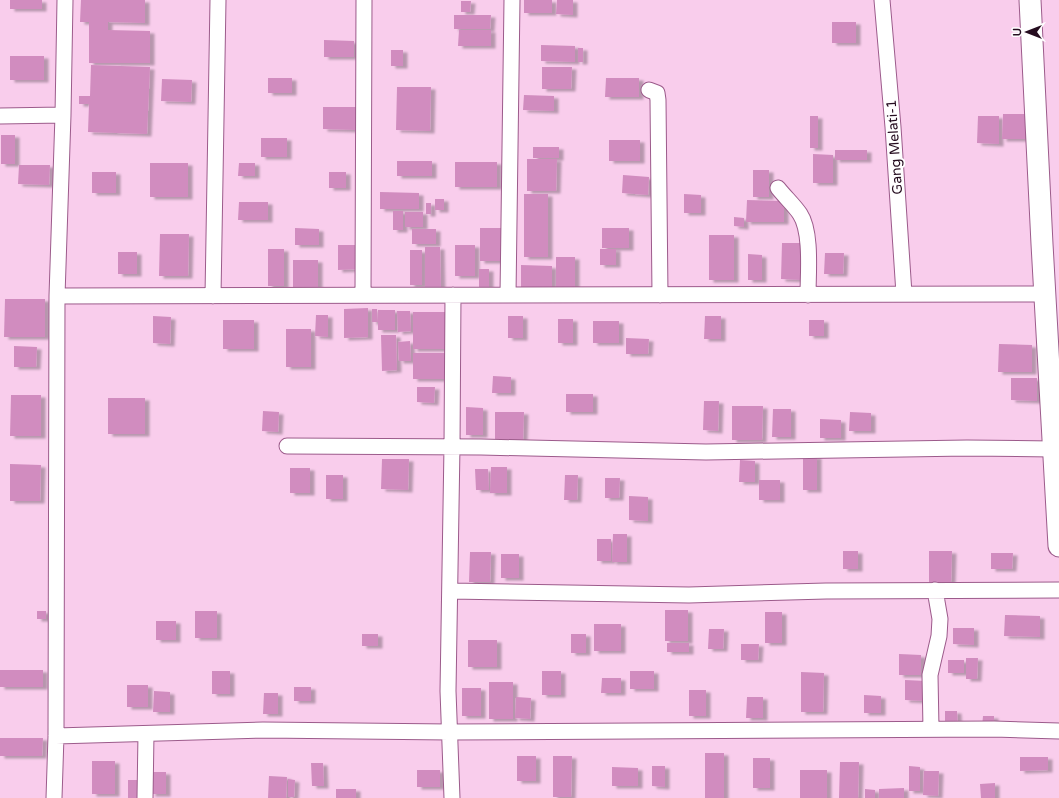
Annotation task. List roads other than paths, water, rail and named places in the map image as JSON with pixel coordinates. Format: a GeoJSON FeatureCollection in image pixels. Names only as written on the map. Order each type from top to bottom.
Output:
{"type":"FeatureCollection","features":[{"type":"Feature","properties":{"kind":"street"},"geometry":{"type":"LineString","coordinates":[[54,798],[56,736],[57,296],[64,115],[65,0]]}},
{"type":"Feature","properties":{"kind":"street"},"geometry":{"type":"LineString","coordinates":[[213,296],[218,0]]}},
{"type":"Feature","properties":{"kind":"street"},"geometry":{"type":"LineString","coordinates":[[363,295],[364,0]]}},
{"type":"Feature","properties":{"kind":"street"},"geometry":{"type":"LineString","coordinates":[[508,295],[512,0]]}},
{"type":"Feature","properties":{"kind":"street","name":"Gang Melati-1"},"geometry":{"type":"LineString","coordinates":[[882,0],[893,127],[904,294]]}},
{"type":"Feature","properties":{"kind":"street"},"geometry":{"type":"LineString","coordinates":[[1030,0],[1044,294],[1059,533]]}},
{"type":"Feature","properties":{"kind":"street"},"geometry":{"type":"LineString","coordinates":[[649,90],[656,93],[658,100],[660,295]]}},
{"type":"Feature","properties":{"kind":"street"},"geometry":{"type":"LineString","coordinates":[[0,116],[64,115]]}},
{"type":"Feature","properties":{"kind":"street"},"geometry":{"type":"LineString","coordinates":[[778,188],[801,215],[804,224],[808,247],[808,295]]}},
{"type":"Feature","properties":{"kind":"street"},"geometry":{"type":"LineString","coordinates":[[57,296],[1044,294]]}},
{"type":"Feature","properties":{"kind":"street"},"geometry":{"type":"LineString","coordinates":[[452,798],[449,732],[453,295]]}},
{"type":"Feature","properties":{"kind":"street"},"geometry":{"type":"LineString","coordinates":[[287,446],[452,446],[706,452],[967,448],[1053,449]]}},
{"type":"Feature","properties":{"kind":"street"},"geometry":{"type":"LineString","coordinates":[[931,729],[930,675],[939,636],[940,619],[935,590]]}},
{"type":"Feature","properties":{"kind":"street"},"geometry":{"type":"LineString","coordinates":[[450,591],[688,595],[826,591],[1059,590]]}},
{"type":"Feature","properties":{"kind":"street"},"geometry":{"type":"LineString","coordinates":[[56,736],[263,730],[449,732],[994,729],[1059,731]]}},
{"type":"Feature","properties":{"kind":"street"},"geometry":{"type":"LineString","coordinates":[[145,798],[146,734]]}}]}
